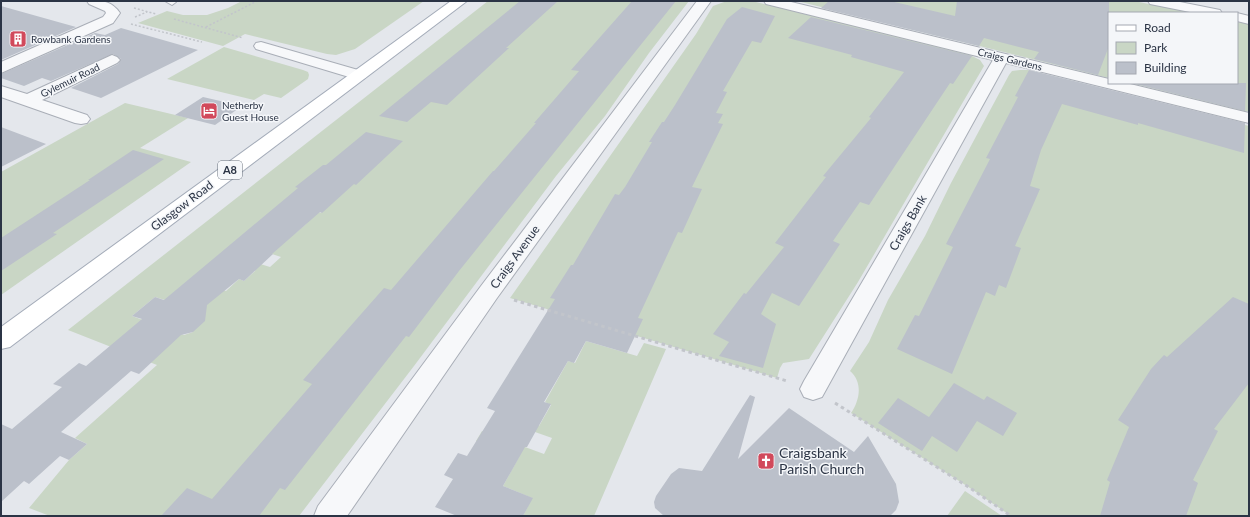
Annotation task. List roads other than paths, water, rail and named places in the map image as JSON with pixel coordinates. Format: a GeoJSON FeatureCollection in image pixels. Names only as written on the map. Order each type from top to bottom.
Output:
{"type":"FeatureCollection","features":[{"type":"Feature","properties":{"kind":"main road","name":"Glasgow Road"},"geometry":{"type":"LineString","coordinates":[[1,340],[460,1]]}},
{"type":"Feature","properties":{"kind":"street"},"geometry":{"type":"LineString","coordinates":[[1,68],[98,26],[108,20],[113,13],[110,8],[94,1]]}},
{"type":"Feature","properties":{"kind":"street","name":"Craigs Avenue"},"geometry":{"type":"LineString","coordinates":[[329,516],[489,292],[704,1]]}},
{"type":"Feature","properties":{"kind":"street","name":"Craigs Gardens"},"geometry":{"type":"LineString","coordinates":[[771,1],[1108,83]]}},
{"type":"Feature","properties":{"kind":"street"},"geometry":{"type":"LineString","coordinates":[[1155,1],[1210,12]]}},
{"type":"Feature","properties":{"kind":"street"},"geometry":{"type":"LineString","coordinates":[[1238,17],[1249,20]]}},
{"type":"Feature","properties":{"kind":"street"},"geometry":{"type":"LineString","coordinates":[[261,46],[359,75]]}},
{"type":"Feature","properties":{"kind":"street","name":"Craigs Bank"},"geometry":{"type":"LineString","coordinates":[[813,388],[1002,57]]}},
{"type":"Feature","properties":{"kind":"street","name":"Gylemuir Road"},"geometry":{"type":"LineString","coordinates":[[28,100],[112,60]]}},
{"type":"Feature","properties":{"kind":"street","name":"Craigs Gardens"},"geometry":{"type":"LineString","coordinates":[[1111,84],[1249,118]]}},
{"type":"Feature","properties":{"kind":"street","name":"Gylemuir Road"},"geometry":{"type":"LineString","coordinates":[[1,90],[81,119]]}},
{"type":"Feature","properties":{"kind":"place","name":"Rowbank Gardens"},"geometry":{"type":"Point","coordinates":[18,39]}},
{"type":"Feature","properties":{"kind":"place","name":"Netherby Guest House"},"geometry":{"type":"Point","coordinates":[209,111]}},
{"type":"Feature","properties":{"kind":"place","name":"Craigsbank Parish Church"},"geometry":{"type":"Point","coordinates":[766,461]}}]}
